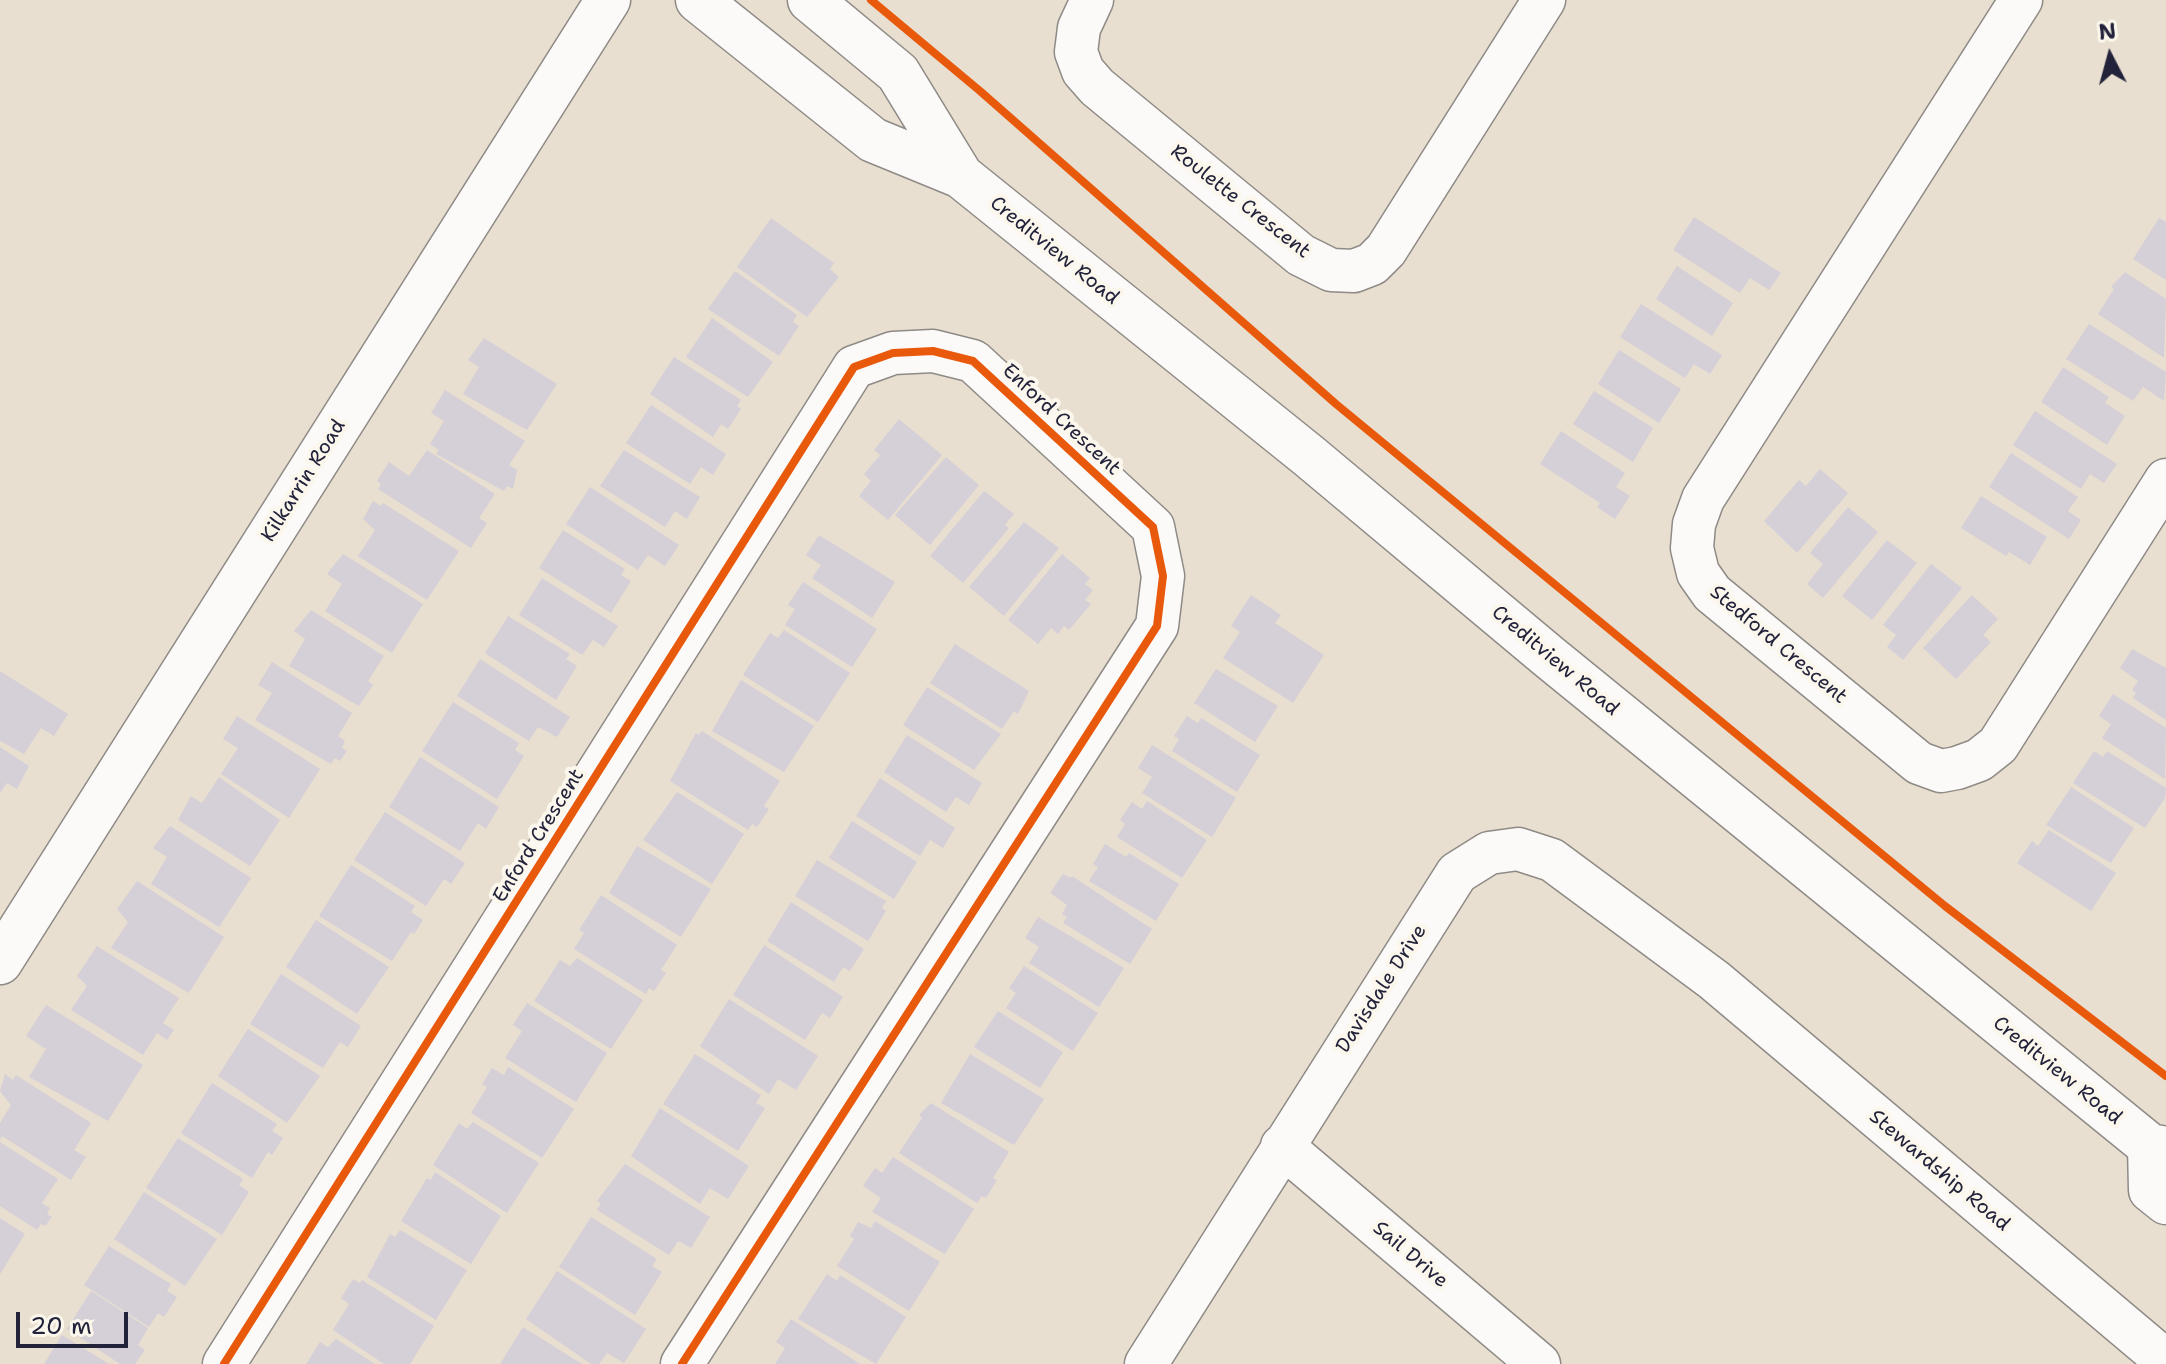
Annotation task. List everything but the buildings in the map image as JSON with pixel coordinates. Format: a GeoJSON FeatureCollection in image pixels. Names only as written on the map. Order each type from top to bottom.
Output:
{"type":"FeatureCollection","features":[{"type":"Feature","properties":{"kind":"main road","name":"Kilkarrin Road"},"geometry":{"type":"LineString","coordinates":[[0,962],[608,0]]}},
{"type":"Feature","properties":{"kind":"main road","name":"Creditview Road"},"geometry":{"type":"LineString","coordinates":[[698,0],[873,140],[961,176],[1309,456],[1548,656],[2158,1147],[2151,1190],[2166,1202]]}},
{"type":"Feature","properties":{"kind":"main road","name":"Creditview Road"},"geometry":{"type":"LineString","coordinates":[[810,0],[898,73],[961,176]]}},
{"type":"Feature","properties":{"kind":"street","name":"Roulette Crescent"},"geometry":{"type":"LineString","coordinates":[[1092,0],[1079,28],[1076,52],[1083,71],[1097,87],[1301,255],[1331,270],[1354,271],[1372,264],[1386,250],[1544,0]]}},
{"type":"Feature","properties":{"kind":"street","name":"Stedford Crescent"},"geometry":{"type":"LineString","coordinates":[[2021,0],[1703,499],[1694,524],[1692,548],[1698,573],[1712,593],[1919,763],[1941,771],[1957,768],[1979,760],[1998,745],[2166,480]]}},
{"type":"Feature","properties":{"kind":"street","name":"Enford Crescent"},"geometry":{"type":"LineString","coordinates":[[224,1364],[854,367],[893,353],[933,351],[973,361],[1153,527],[1163,576],[1157,626],[682,1364]]}},
{"type":"Feature","properties":{"kind":"street","name":"Davisdale Drive"},"geometry":{"type":"LineString","coordinates":[[1146,1364],[1457,873],[1489,853],[1518,849],[1552,860],[1714,980]]}},
{"type":"Feature","properties":{"kind":"street","name":"Stewardship Road"},"geometry":{"type":"LineString","coordinates":[[1714,980],[2166,1361]]}},
{"type":"Feature","properties":{"kind":"street","name":"Sail Drive"},"geometry":{"type":"LineString","coordinates":[[1282,1146],[1539,1364]]}},
{"type":"Feature","properties":{"kind":"cycle path"},"geometry":{"type":"LineString","coordinates":[[871,0],[980,91],[1336,404],[1945,906],[2166,1076]]}},
{"type":"Feature","properties":{"kind":"cycle path"},"geometry":{"type":"LineString","coordinates":[[224,1364],[854,367],[893,353],[933,351],[973,361],[1153,527],[1163,576],[1157,626],[682,1364]]}}]}
